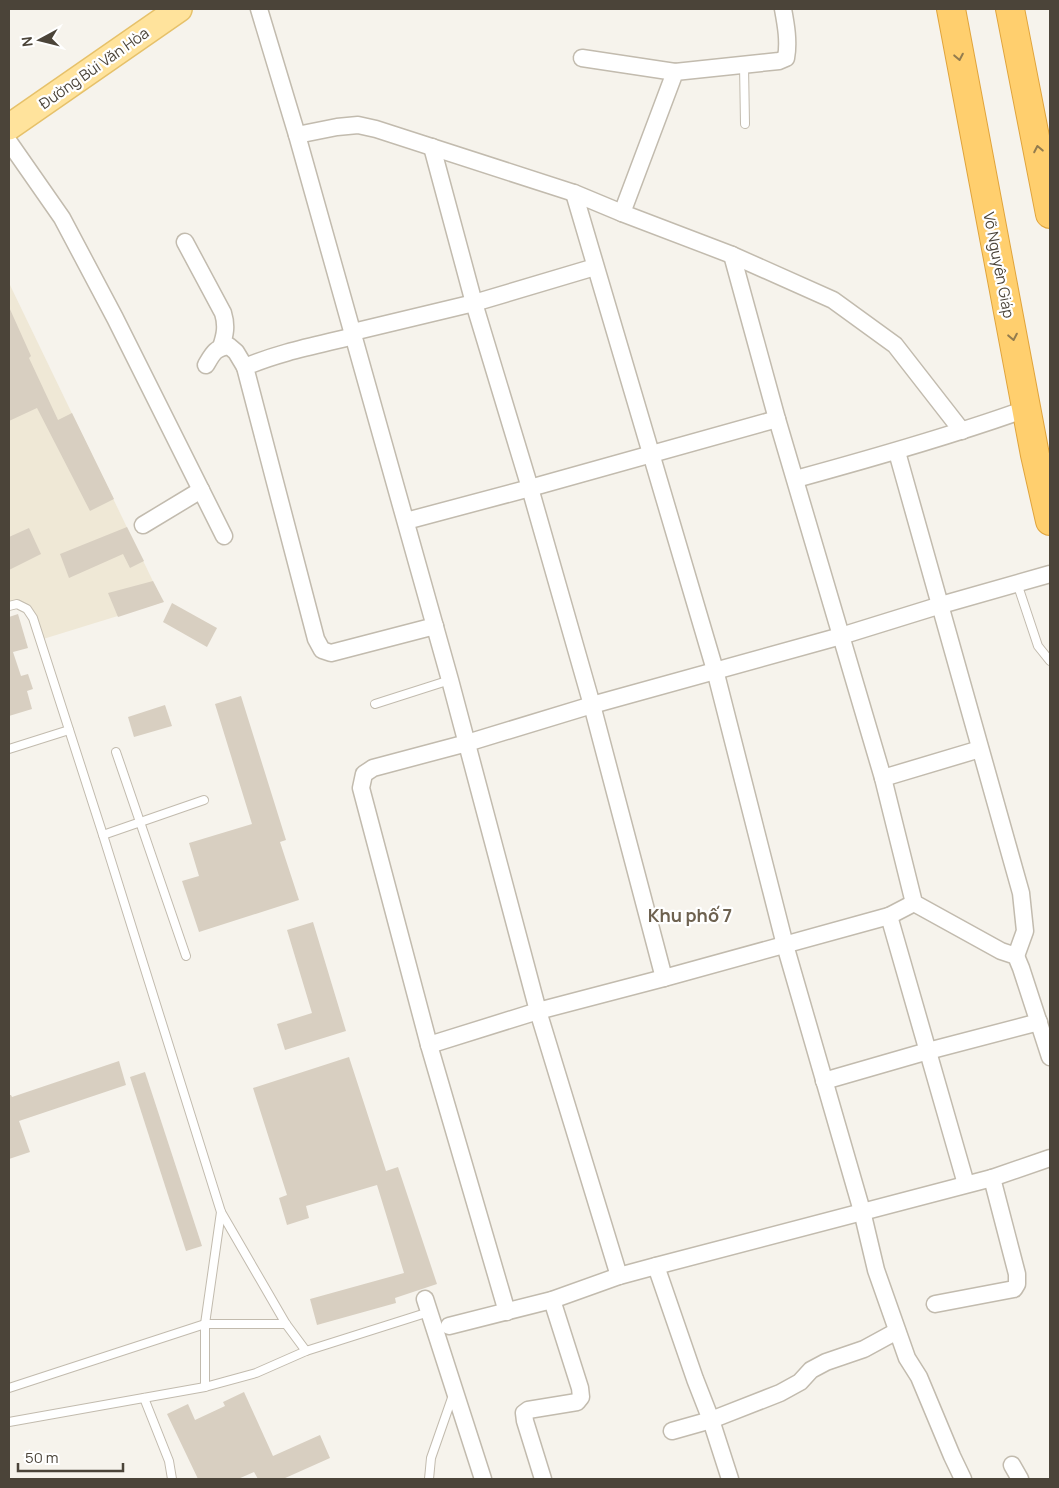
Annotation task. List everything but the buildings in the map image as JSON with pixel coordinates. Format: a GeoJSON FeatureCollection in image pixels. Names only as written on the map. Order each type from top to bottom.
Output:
{"type":"FeatureCollection","features":[{"type":"Feature","properties":{"kind":"highway","name":"Võ Nguyên Giáp"},"geometry":{"type":"LineString","coordinates":[[951,9],[1026,409],[1050,521]]}},
{"type":"Feature","properties":{"kind":"highway"},"geometry":{"type":"LineString","coordinates":[[1010,9],[1050,214]]}},
{"type":"Feature","properties":{"kind":"main road","name":"Đường Bùi Văn Hòa"},"geometry":{"type":"LineString","coordinates":[[9,127],[179,9]]}},
{"type":"Feature","properties":{"kind":"street"},"geometry":{"type":"LineString","coordinates":[[259,9],[354,334],[450,680],[538,1011],[619,1276]]}},
{"type":"Feature","properties":{"kind":"street"},"geometry":{"type":"LineString","coordinates":[[582,58],[676,72],[779,61],[786,58],[787,51],[783,9]]}},
{"type":"Feature","properties":{"kind":"street"},"geometry":{"type":"LineString","coordinates":[[622,213],[676,72]]}},
{"type":"Feature","properties":{"kind":"street"},"geometry":{"type":"LineString","coordinates":[[297,134],[358,125],[376,128],[574,193],[732,255],[833,300],[895,345],[962,432]]}},
{"type":"Feature","properties":{"kind":"street"},"geometry":{"type":"LineString","coordinates":[[9,142],[62,218],[115,318],[224,536]]}},
{"type":"Feature","properties":{"kind":"street"},"geometry":{"type":"LineString","coordinates":[[432,147],[474,302],[592,705],[664,978]]}},
{"type":"Feature","properties":{"kind":"street"},"geometry":{"type":"LineString","coordinates":[[574,193],[715,670],[785,945],[862,1211],[876,1270],[907,1358],[919,1377],[963,1479]]}},
{"type":"Feature","properties":{"kind":"street"},"geometry":{"type":"LineString","coordinates":[[185,242],[223,313],[226,324],[220,348]]}},
{"type":"Feature","properties":{"kind":"street"},"geometry":{"type":"LineString","coordinates":[[732,255],[777,419],[883,778],[914,903],[1001,951],[1016,956]]}},
{"type":"Feature","properties":{"kind":"street"},"geometry":{"type":"LineString","coordinates":[[245,367],[284,353],[595,267]]}},
{"type":"Feature","properties":{"kind":"street"},"geometry":{"type":"LineString","coordinates":[[206,364],[214,352],[229,346],[236,352],[245,367],[316,639],[322,650],[331,653],[435,626]]}},
{"type":"Feature","properties":{"kind":"street"},"geometry":{"type":"LineString","coordinates":[[796,479],[897,452],[962,432],[1026,409]]}},
{"type":"Feature","properties":{"kind":"street"},"geometry":{"type":"LineString","coordinates":[[406,521],[777,419]]}},
{"type":"Feature","properties":{"kind":"street"},"geometry":{"type":"LineString","coordinates":[[897,452],[1021,893],[1025,931],[1016,956],[1050,1057]]}},
{"type":"Feature","properties":{"kind":"street"},"geometry":{"type":"LineString","coordinates":[[143,525],[201,490]]}},
{"type":"Feature","properties":{"kind":"street"},"geometry":{"type":"LineString","coordinates":[[507,1312],[429,1044],[361,788],[364,774],[373,768],[467,743],[715,670],[842,636],[1050,574]]}},
{"type":"Feature","properties":{"kind":"street"},"geometry":{"type":"LineString","coordinates":[[883,778],[980,750]]}},
{"type":"Feature","properties":{"kind":"street"},"geometry":{"type":"LineString","coordinates":[[429,1044],[538,1011],[889,916],[914,903]]}},
{"type":"Feature","properties":{"kind":"street"},"geometry":{"type":"LineString","coordinates":[[889,916],[966,1184]]}},
{"type":"Feature","properties":{"kind":"street"},"geometry":{"type":"LineString","coordinates":[[824,1081],[1038,1022]]}},
{"type":"Feature","properties":{"kind":"street"},"geometry":{"type":"LineString","coordinates":[[449,1326],[552,1300],[619,1276],[992,1178],[1050,1158]]}},
{"type":"Feature","properties":{"kind":"street"},"geometry":{"type":"LineString","coordinates":[[935,1304],[1014,1288],[1017,1284],[1017,1274],[992,1178]]}},
{"type":"Feature","properties":{"kind":"street"},"geometry":{"type":"LineString","coordinates":[[656,1266],[730,1479]]}},
{"type":"Feature","properties":{"kind":"street"},"geometry":{"type":"LineString","coordinates":[[543,1479],[524,1413],[528,1410],[577,1402],[581,1397],[580,1388],[552,1300]]}},
{"type":"Feature","properties":{"kind":"street"},"geometry":{"type":"LineString","coordinates":[[427,1306],[484,1479]]}},
{"type":"Feature","properties":{"kind":"street"},"geometry":{"type":"LineString","coordinates":[[672,1431],[711,1420],[780,1392],[800,1382],[811,1370],[826,1362],[864,1349],[897,1332]]}},
{"type":"Feature","properties":{"kind":"lane"},"geometry":{"type":"LineString","coordinates":[[744,65],[745,124]]}},
{"type":"Feature","properties":{"kind":"lane"},"geometry":{"type":"LineString","coordinates":[[1017,583],[1038,646],[1050,660]]}},
{"type":"Feature","properties":{"kind":"lane"},"geometry":{"type":"LineString","coordinates":[[9,606],[18,604],[27,609],[33,618],[221,1212],[286,1324],[306,1351]]}},
{"type":"Feature","properties":{"kind":"lane"},"geometry":{"type":"LineString","coordinates":[[375,704],[450,680]]}},
{"type":"Feature","properties":{"kind":"lane"},"geometry":{"type":"LineString","coordinates":[[9,750],[69,730]]}},
{"type":"Feature","properties":{"kind":"lane"},"geometry":{"type":"LineString","coordinates":[[116,752],[186,956]]}},
{"type":"Feature","properties":{"kind":"lane"},"geometry":{"type":"LineString","coordinates":[[103,835],[204,800]]}},
{"type":"Feature","properties":{"kind":"lane"},"geometry":{"type":"LineString","coordinates":[[205,1387],[206,1324],[221,1212]]}},
{"type":"Feature","properties":{"kind":"lane"},"geometry":{"type":"LineString","coordinates":[[9,1422],[205,1387],[256,1374],[306,1351],[427,1306]]}},
{"type":"Feature","properties":{"kind":"lane"},"geometry":{"type":"LineString","coordinates":[[9,1388],[206,1324],[286,1324]]}},
{"type":"Feature","properties":{"kind":"lane"},"geometry":{"type":"LineString","coordinates":[[428,1479],[432,1458],[454,1390]]}},
{"type":"Feature","properties":{"kind":"lane"},"geometry":{"type":"LineString","coordinates":[[144,1398],[170,1461],[172,1479]]}},
{"type":"Feature","properties":{"kind":"shaded area"},"geometry":{"type":"Polygon","coordinates":[[[9,283],[163,602],[40,640],[27,609],[9,606],[9,283]]]}},
{"type":"Feature","properties":{"kind":"district","name":"Khu phố 7"},"geometry":{"type":"Point","coordinates":[690,915]}}]}
